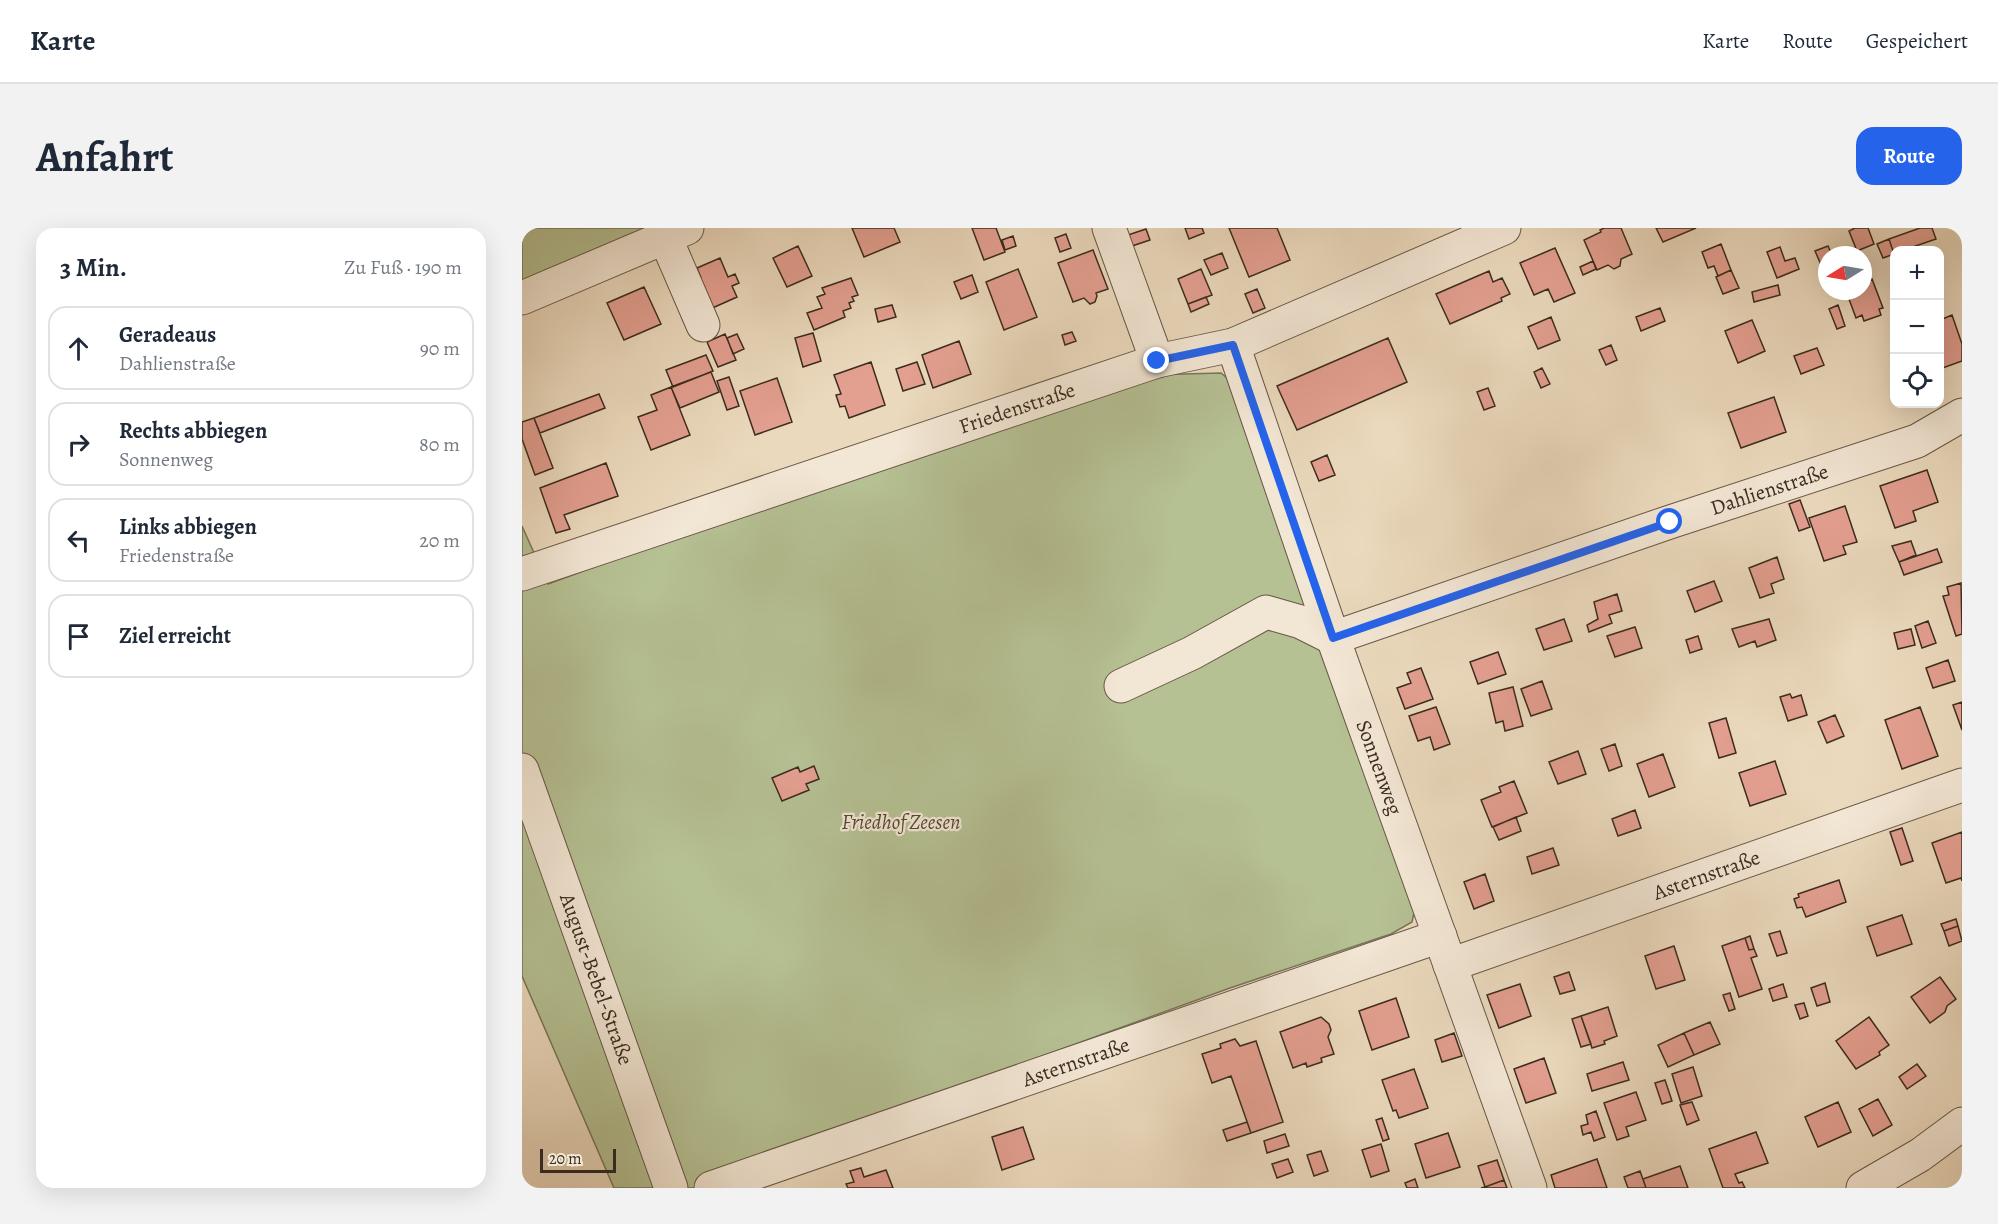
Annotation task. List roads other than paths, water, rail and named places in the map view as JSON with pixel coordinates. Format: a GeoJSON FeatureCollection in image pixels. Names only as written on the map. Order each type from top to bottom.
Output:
{"type":"FeatureCollection","features":[{"type":"Feature","properties":{"kind":"street"},"geometry":{"type":"LineString","coordinates":[[1109,228],[1157,361]]}},
{"type":"Feature","properties":{"kind":"street","name":"Friedenstraße"},"geometry":{"type":"LineString","coordinates":[[522,574],[1157,361],[1233,345],[1504,228]]}},
{"type":"Feature","properties":{"kind":"street"},"geometry":{"type":"LineString","coordinates":[[522,298],[676,233],[703,325]]}},
{"type":"Feature","properties":{"kind":"street","name":"Sonnenweg"},"geometry":{"type":"LineString","coordinates":[[1233,345],[1333,638],[1530,1188]]}},
{"type":"Feature","properties":{"kind":"street","name":"Dahlienstraße"},"geometry":{"type":"LineString","coordinates":[[1333,638],[1670,522],[1917,441],[1962,415]]}},
{"type":"Feature","properties":{"kind":"street"},"geometry":{"type":"LineString","coordinates":[[1121,686],[1192,652],[1266,612],[1301,622],[1333,638]]}},
{"type":"Feature","properties":{"kind":"street","name":"August-Bebel-Straße"},"geometry":{"type":"LineString","coordinates":[[524,780],[671,1188]]}},
{"type":"Feature","properties":{"kind":"street","name":"Asternstraße"},"geometry":{"type":"LineString","coordinates":[[711,1188],[1335,971],[1445,950],[1962,785]]}},
{"type":"Feature","properties":{"kind":"street"},"geometry":{"type":"LineString","coordinates":[[1863,1188],[1920,1155],[1962,1124]]}},
{"type":"Feature","properties":{"kind":"park label","name":"Friedhof Zeesen"},"geometry":{"type":"Point","coordinates":[901,822]}}]}
